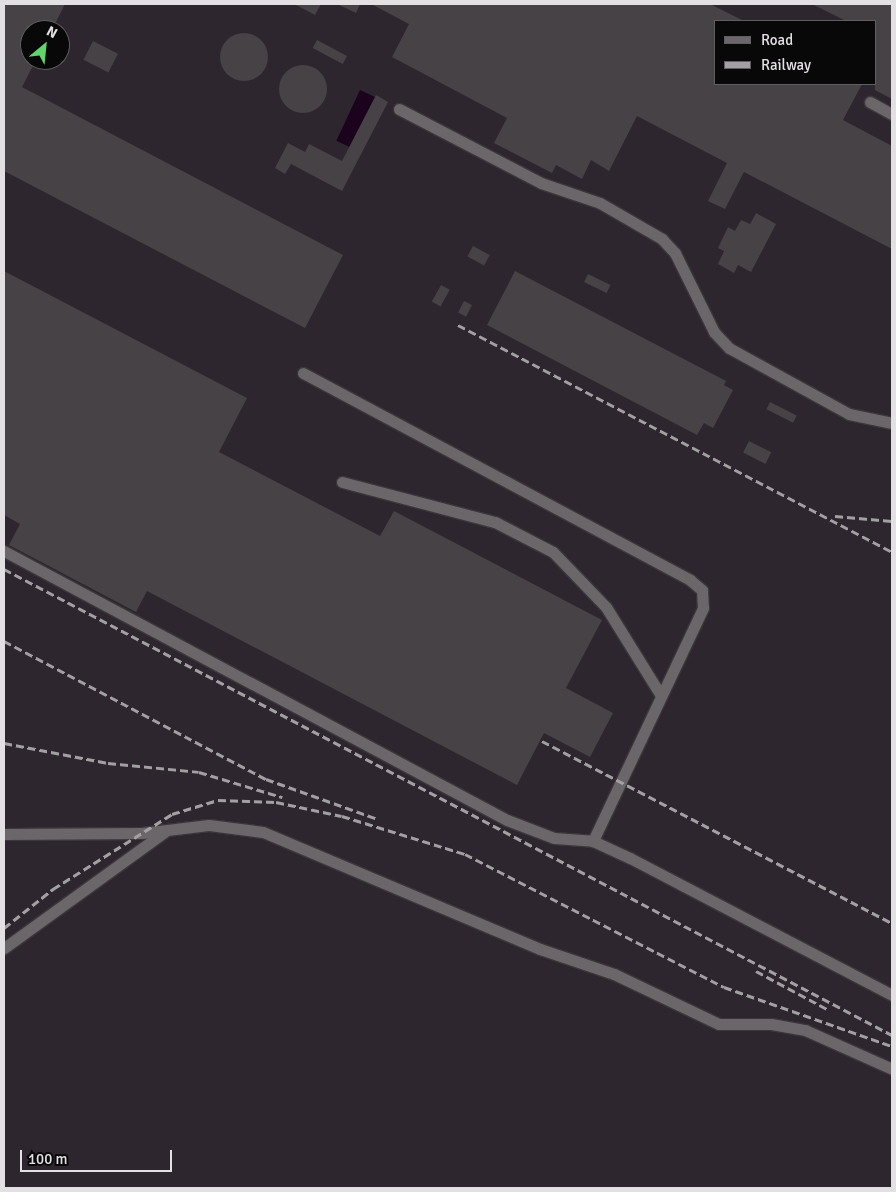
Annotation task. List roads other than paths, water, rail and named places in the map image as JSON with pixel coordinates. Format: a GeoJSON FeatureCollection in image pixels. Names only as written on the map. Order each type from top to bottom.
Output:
{"type":"FeatureCollection","features":[{"type":"Feature","properties":{"kind":"street"},"geometry":{"type":"LineString","coordinates":[[870,102],[892,114]]}},
{"type":"Feature","properties":{"kind":"street"},"geometry":{"type":"LineString","coordinates":[[399,109],[541,183],[600,203],[662,239],[675,254],[714,332],[729,348],[849,414],[892,423]]}},
{"type":"Feature","properties":{"kind":"street"},"geometry":{"type":"LineString","coordinates":[[303,373],[697,585],[704,596],[703,608],[660,694],[593,841]]}},
{"type":"Feature","properties":{"kind":"street"},"geometry":{"type":"LineString","coordinates":[[342,482],[495,522],[553,552],[606,607],[660,694]]}},
{"type":"Feature","properties":{"kind":"street"},"geometry":{"type":"LineString","coordinates":[[4,551],[508,820],[554,838],[593,841],[892,995]]}},
{"type":"Feature","properties":{"kind":"street"},"geometry":{"type":"LineString","coordinates":[[4,834],[166,830],[209,825],[263,832],[540,949],[614,974],[719,1024],[771,1024],[805,1030],[892,1070]]}},
{"type":"Feature","properties":{"kind":"street"},"geometry":{"type":"LineString","coordinates":[[4,948],[166,830]]}},
{"type":"Feature","properties":{"kind":"railway"},"geometry":{"type":"LineString","coordinates":[[458,325],[892,552]]}},
{"type":"Feature","properties":{"kind":"railway"},"geometry":{"type":"LineString","coordinates":[[835,516],[892,521]]}},
{"type":"Feature","properties":{"kind":"railway"},"geometry":{"type":"LineString","coordinates":[[4,569],[892,1035]]}},
{"type":"Feature","properties":{"kind":"railway"},"geometry":{"type":"LineString","coordinates":[[4,641],[266,779],[378,819]]}},
{"type":"Feature","properties":{"kind":"railway"},"geometry":{"type":"LineString","coordinates":[[542,741],[892,923]]}},
{"type":"Feature","properties":{"kind":"railway"},"geometry":{"type":"LineString","coordinates":[[4,743],[108,763],[199,772],[282,797]]}},
{"type":"Feature","properties":{"kind":"railway"},"geometry":{"type":"LineString","coordinates":[[4,928],[53,889],[172,814],[218,800],[276,802],[342,816],[465,854],[724,987],[892,1046]]}},
{"type":"Feature","properties":{"kind":"railway"},"geometry":{"type":"LineString","coordinates":[[756,971],[827,1009]]}}]}
